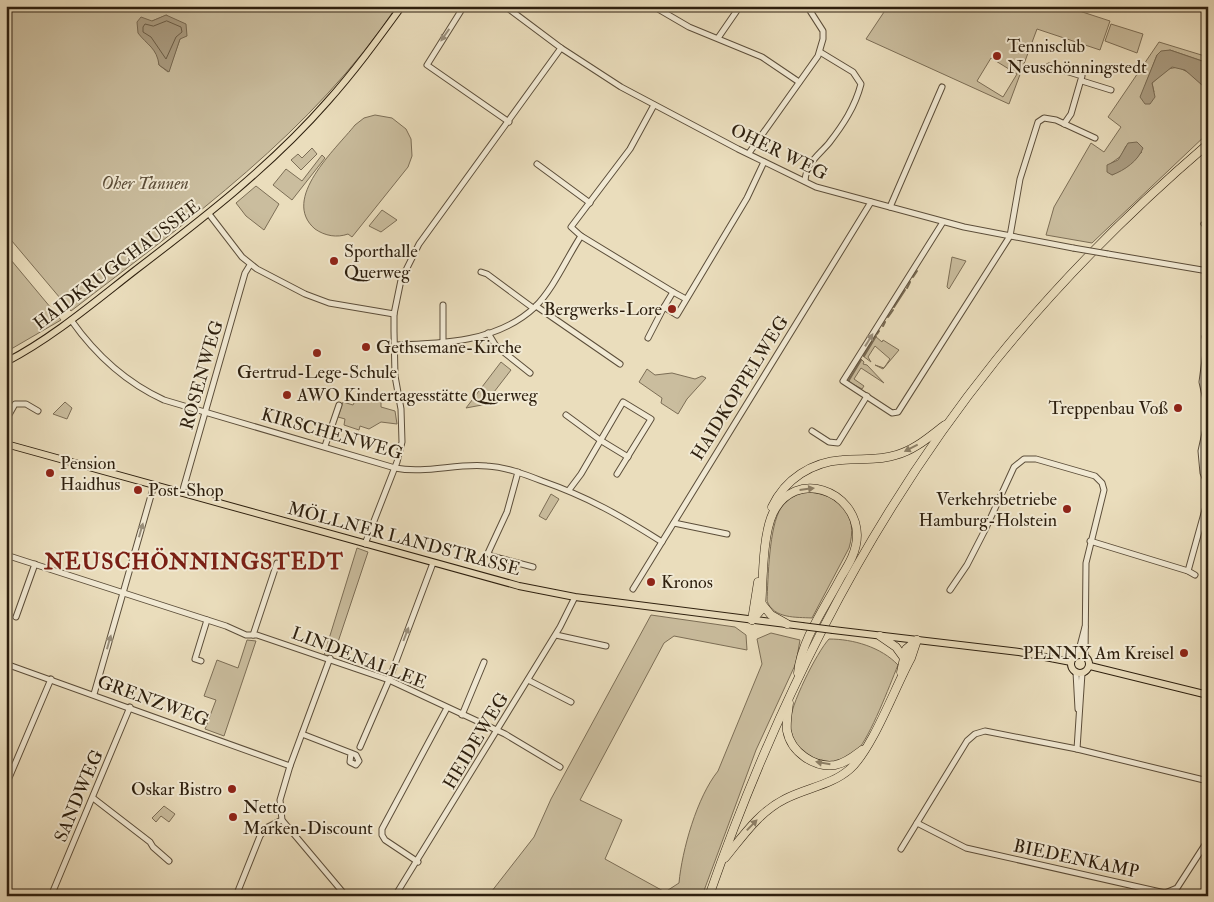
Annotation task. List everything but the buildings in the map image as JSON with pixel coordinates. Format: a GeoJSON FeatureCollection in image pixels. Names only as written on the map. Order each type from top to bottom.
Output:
{"type":"FeatureCollection","features":[{"type":"Feature","properties":{"kind":"highway"},"geometry":{"type":"LineString","coordinates":[[709,896],[751,783],[790,695],[823,628],[873,538],[951,421],[995,361],[1058,289],[1136,208],[1208,144]]}},
{"type":"Feature","properties":{"kind":"highway"},"geometry":{"type":"LineString","coordinates":[[752,620],[766,525],[773,504],[788,483],[809,469],[824,463],[896,455],[916,446],[951,421]]}},
{"type":"Feature","properties":{"kind":"highway"},"geometry":{"type":"LineString","coordinates":[[752,620],[760,614],[769,528],[776,507],[791,493],[804,488],[818,488],[837,496],[848,506],[853,518],[856,528],[856,547],[806,645],[798,666],[797,680]]}},
{"type":"Feature","properties":{"kind":"highway"},"geometry":{"type":"LineString","coordinates":[[762,604],[771,615],[787,624]]}},
{"type":"Feature","properties":{"kind":"highway"},"geometry":{"type":"LineString","coordinates":[[880,636],[896,647],[904,658]]}},
{"type":"Feature","properties":{"kind":"highway"},"geometry":{"type":"LineString","coordinates":[[900,678],[908,646],[917,640]]}},
{"type":"Feature","properties":{"kind":"highway"},"geometry":{"type":"LineString","coordinates":[[721,863],[762,815],[783,800],[843,774],[857,762],[914,653],[917,640]]}},
{"type":"Feature","properties":{"kind":"highway"},"geometry":{"type":"LineString","coordinates":[[790,695],[787,731],[791,742],[802,755],[820,764],[834,765],[848,760],[866,747]]}},
{"type":"Feature","properties":{"kind":"main road","name":"HAIDKRUGCHAUSSEE"},"geometry":{"type":"LineString","coordinates":[[6,362],[28,351],[71,320],[209,214],[264,166],[326,104],[402,6]]}},
{"type":"Feature","properties":{"kind":"main road","name":"MÖLLNER LANDSTRASSE"},"geometry":{"type":"LineString","coordinates":[[6,444],[519,586],[575,597],[880,636]]}},
{"type":"Feature","properties":{"kind":"main road"},"geometry":{"type":"LineString","coordinates":[[880,636],[1019,652],[1071,662],[1082,655],[1090,666],[1208,695]]}},
{"type":"Feature","properties":{"kind":"main road"},"geometry":{"type":"LineString","coordinates":[[1071,662],[1072,668],[1079,673],[1090,666]]}},
{"type":"Feature","properties":{"kind":"street"},"geometry":{"type":"LineString","coordinates":[[464,6],[427,65],[509,122]]}},
{"type":"Feature","properties":{"kind":"street","name":"OHER WEG"},"geometry":{"type":"LineString","coordinates":[[505,6],[561,48],[620,87],[804,182],[841,195],[943,222],[1073,248],[1208,271]]}},
{"type":"Feature","properties":{"kind":"street"},"geometry":{"type":"LineString","coordinates":[[748,153],[820,52],[822,31],[807,6]]}},
{"type":"Feature","properties":{"kind":"street"},"geometry":{"type":"LineString","coordinates":[[657,7],[689,26],[762,57],[799,82]]}},
{"type":"Feature","properties":{"kind":"street"},"geometry":{"type":"LineString","coordinates":[[718,38],[738,9]]}},
{"type":"Feature","properties":{"kind":"street"},"geometry":{"type":"LineString","coordinates":[[365,544],[395,468],[403,431],[395,376],[394,344],[394,314],[401,280],[419,244],[561,48]]}},
{"type":"Feature","properties":{"kind":"street"},"geometry":{"type":"LineString","coordinates":[[804,182],[808,166],[844,122],[856,103],[861,84],[853,72],[820,52]]}},
{"type":"Feature","properties":{"kind":"street"},"geometry":{"type":"LineString","coordinates":[[1049,66],[1082,76],[1071,114],[1064,124]]}},
{"type":"Feature","properties":{"kind":"street"},"geometry":{"type":"LineString","coordinates":[[1082,81],[1111,90]]}},
{"type":"Feature","properties":{"kind":"street"},"geometry":{"type":"LineString","coordinates":[[890,207],[942,87]]}},
{"type":"Feature","properties":{"kind":"street"},"geometry":{"type":"LineString","coordinates":[[654,105],[630,149],[571,227],[581,236],[686,299]]}},
{"type":"Feature","properties":{"kind":"street"},"geometry":{"type":"LineString","coordinates":[[943,222],[843,381],[892,413],[898,412],[1010,236],[1020,179],[1038,122],[1044,118],[1064,124],[1095,138]]}},
{"type":"Feature","properties":{"kind":"street"},"geometry":{"type":"LineString","coordinates":[[664,307],[677,315],[747,198],[764,162]]}},
{"type":"Feature","properties":{"kind":"street"},"geometry":{"type":"LineString","coordinates":[[537,164],[590,202]]}},
{"type":"Feature","properties":{"kind":"street","name":"HAIDKOPPELWEG"},"geometry":{"type":"LineString","coordinates":[[633,589],[871,202]]}},
{"type":"Feature","properties":{"kind":"street"},"geometry":{"type":"LineString","coordinates":[[209,214],[250,265],[302,292],[329,302],[394,314]]}},
{"type":"Feature","properties":{"kind":"street"},"geometry":{"type":"LineString","coordinates":[[394,344],[443,343],[488,333],[520,319],[534,307],[581,236]]}},
{"type":"Feature","properties":{"kind":"street","name":"ROSENWEG"},"geometry":{"type":"LineString","coordinates":[[182,493],[245,273],[250,265]]}},
{"type":"Feature","properties":{"kind":"street"},"geometry":{"type":"LineString","coordinates":[[481,272],[487,274],[620,364]]}},
{"type":"Feature","properties":{"kind":"street"},"geometry":{"type":"LineString","coordinates":[[648,338],[673,292]]}},
{"type":"Feature","properties":{"kind":"street"},"geometry":{"type":"LineString","coordinates":[[443,305],[443,343]]}},
{"type":"Feature","properties":{"kind":"street","name":"KIRSCHENWEG"},"geometry":{"type":"LineString","coordinates":[[71,320],[101,356],[131,381],[164,400],[395,468],[422,470],[486,465],[518,472],[569,490],[604,506],[662,542]]}},
{"type":"Feature","properties":{"kind":"street"},"geometry":{"type":"LineString","coordinates":[[488,333],[498,348],[530,374]]}},
{"type":"Feature","properties":{"kind":"street"},"geometry":{"type":"LineString","coordinates":[[1205,337],[1207,345],[1202,382],[1208,409]]}},
{"type":"Feature","properties":{"kind":"street"},"geometry":{"type":"LineString","coordinates":[[812,431],[830,442],[838,442],[867,396]]}},
{"type":"Feature","properties":{"kind":"street"},"geometry":{"type":"LineString","coordinates":[[569,490],[581,474],[623,402],[651,419],[617,474]]}},
{"type":"Feature","properties":{"kind":"street"},"geometry":{"type":"LineString","coordinates":[[6,420],[15,404],[26,404],[38,411]]}},
{"type":"Feature","properties":{"kind":"street"},"geometry":{"type":"LineString","coordinates":[[325,446],[339,405]]}},
{"type":"Feature","properties":{"kind":"street"},"geometry":{"type":"LineString","coordinates":[[566,415],[600,440],[628,457]]}},
{"type":"Feature","properties":{"kind":"street"},"geometry":{"type":"LineString","coordinates":[[1208,419],[1200,451],[1203,474],[1208,485]]}},
{"type":"Feature","properties":{"kind":"street"},"geometry":{"type":"LineString","coordinates":[[950,590],[967,565],[1014,467],[1024,459],[1036,459],[1095,476],[1102,483],[1104,490],[1086,562],[1085,626],[1082,655]]}},
{"type":"Feature","properties":{"kind":"street"},"geometry":{"type":"LineString","coordinates":[[518,472],[507,512],[488,553],[491,556],[533,567]]}},
{"type":"Feature","properties":{"kind":"street"},"geometry":{"type":"LineString","coordinates":[[94,694],[154,485]]}},
{"type":"Feature","properties":{"kind":"street"},"geometry":{"type":"LineString","coordinates":[[1188,571],[1208,499]]}},
{"type":"Feature","properties":{"kind":"street"},"geometry":{"type":"LineString","coordinates":[[674,523],[727,534]]}},
{"type":"Feature","properties":{"kind":"street"},"geometry":{"type":"LineString","coordinates":[[1090,541],[1188,571],[1195,575]]}},
{"type":"Feature","properties":{"kind":"street","name":"LINDENALLEE"},"geometry":{"type":"LineString","coordinates":[[6,555],[207,620],[246,635],[253,635],[330,658],[389,680],[498,731],[560,767]]}},
{"type":"Feature","properties":{"kind":"street"},"geometry":{"type":"LineString","coordinates":[[253,635],[277,563]]}},
{"type":"Feature","properties":{"kind":"street"},"geometry":{"type":"LineString","coordinates":[[360,747],[389,680],[433,563]]}},
{"type":"Feature","properties":{"kind":"street"},"geometry":{"type":"LineString","coordinates":[[16,618],[35,564]]}},
{"type":"Feature","properties":{"kind":"street","name":"HEIDEWEG"},"geometry":{"type":"LineString","coordinates":[[396,896],[556,635],[575,597]]}},
{"type":"Feature","properties":{"kind":"street"},"geometry":{"type":"LineString","coordinates":[[201,661],[195,659],[207,620]]}},
{"type":"Feature","properties":{"kind":"street"},"geometry":{"type":"LineString","coordinates":[[556,635],[606,646]]}},
{"type":"Feature","properties":{"kind":"street"},"geometry":{"type":"LineString","coordinates":[[330,658],[290,766],[280,800],[282,820],[346,896]]}},
{"type":"Feature","properties":{"kind":"street"},"geometry":{"type":"LineString","coordinates":[[462,715],[484,662]]}},
{"type":"Feature","properties":{"kind":"street","name":"GRENZWEG"},"geometry":{"type":"LineString","coordinates":[[6,664],[94,694],[290,766]]}},
{"type":"Feature","properties":{"kind":"street"},"geometry":{"type":"LineString","coordinates":[[1077,749],[1079,712],[1076,701],[1079,673]]}},
{"type":"Feature","properties":{"kind":"street"},"geometry":{"type":"LineString","coordinates":[[6,785],[52,679]]}},
{"type":"Feature","properties":{"kind":"street"},"geometry":{"type":"LineString","coordinates":[[528,680],[571,702]]}},
{"type":"Feature","properties":{"kind":"street","name":"SANDWEG"},"geometry":{"type":"LineString","coordinates":[[51,896],[130,707]]}},
{"type":"Feature","properties":{"kind":"street"},"geometry":{"type":"LineString","coordinates":[[418,862],[385,840],[382,835],[382,829],[447,708]]}},
{"type":"Feature","properties":{"kind":"street"},"geometry":{"type":"LineString","coordinates":[[902,849],[967,741],[975,734],[985,731],[1077,749],[1208,781]]}},
{"type":"Feature","properties":{"kind":"street"},"geometry":{"type":"LineString","coordinates":[[302,734],[351,753]]}},
{"type":"Feature","properties":{"kind":"street"},"geometry":{"type":"LineString","coordinates":[[93,798],[146,839],[153,848],[169,860]]}},
{"type":"Feature","properties":{"kind":"street"},"geometry":{"type":"LineString","coordinates":[[236,896],[260,836],[266,828],[282,820]]}},
{"type":"Feature","properties":{"kind":"street","name":"BIEDENKAMP"},"geometry":{"type":"LineString","coordinates":[[917,823],[966,848],[1165,893],[1177,888],[1208,840]]}},
{"type":"Feature","properties":{"kind":"green space","name":"Oher Tannen"},"geometry":{"type":"Polygon","coordinates":[[[6,6],[397,6],[364,52],[288,134],[204,208],[71,311],[6,234],[6,6]],[[167,15],[152,21],[147,40],[158,56],[159,65],[168,72],[180,39],[167,15]]]}},
{"type":"Feature","properties":{"kind":"green space"},"geometry":{"type":"Polygon","coordinates":[[[888,6],[1064,6],[1110,21],[1100,50],[1037,29],[1009,104],[866,39],[888,6]],[[991,58],[977,81],[1003,97],[1017,74],[991,58]]]}},
{"type":"Feature","properties":{"kind":"green space"},"geometry":{"type":"Polygon","coordinates":[[[1111,24],[1143,34],[1137,53],[1105,41],[1111,24]]]}},
{"type":"Feature","properties":{"kind":"green space"},"geometry":{"type":"Polygon","coordinates":[[[1159,42],[1208,57],[1208,63],[1170,50],[1157,55],[1145,86],[1154,92],[1152,83],[1168,69],[1178,67],[1191,74],[1203,86],[1208,86],[1208,133],[1092,243],[1046,235],[1054,207],[1091,143],[1104,152],[1121,127],[1108,117],[1159,42]],[[1126,146],[1121,156],[1110,164],[1112,175],[1128,166],[1142,152],[1126,146]]]}},
{"type":"Feature","properties":{"kind":"green space"},"geometry":{"type":"Polygon","coordinates":[[[375,115],[392,118],[406,129],[411,139],[412,156],[408,167],[352,237],[348,234],[331,236],[323,233],[315,229],[306,217],[304,203],[307,189],[325,161],[355,125],[364,118],[375,115]]]}},
{"type":"Feature","properties":{"kind":"green space"},"geometry":{"type":"Polygon","coordinates":[[[312,148],[317,154],[301,170],[291,160],[298,154],[302,158],[312,148]]]}},
{"type":"Feature","properties":{"kind":"green space"},"geometry":{"type":"Polygon","coordinates":[[[322,155],[325,158],[292,200],[273,185],[286,169],[302,181],[322,155]]]}},
{"type":"Feature","properties":{"kind":"green space"},"geometry":{"type":"Polygon","coordinates":[[[256,186],[279,204],[264,230],[246,216],[236,203],[256,186]]]}},
{"type":"Feature","properties":{"kind":"green space"},"geometry":{"type":"Polygon","coordinates":[[[382,210],[397,220],[381,232],[369,226],[382,210]]]}},
{"type":"Feature","properties":{"kind":"green space"},"geometry":{"type":"Polygon","coordinates":[[[6,254],[61,320],[6,352],[6,254]]]}},
{"type":"Feature","properties":{"kind":"green space"},"geometry":{"type":"Polygon","coordinates":[[[952,257],[966,261],[949,289],[947,287],[952,257]]]}},
{"type":"Feature","properties":{"kind":"green space"},"geometry":{"type":"Polygon","coordinates":[[[875,336],[882,342],[883,340],[899,350],[885,367],[890,359],[875,346],[868,357],[871,362],[863,356],[875,336]]]}},
{"type":"Feature","properties":{"kind":"green space"},"geometry":{"type":"Polygon","coordinates":[[[861,359],[864,362],[863,364],[867,365],[884,383],[861,368],[854,379],[864,386],[862,389],[849,382],[849,375],[861,359]]]}},
{"type":"Feature","properties":{"kind":"green space"},"geometry":{"type":"Polygon","coordinates":[[[501,362],[511,370],[494,392],[503,401],[466,408],[501,362]]]}},
{"type":"Feature","properties":{"kind":"green space"},"geometry":{"type":"Polygon","coordinates":[[[647,369],[655,375],[672,373],[695,379],[702,376],[706,378],[687,399],[678,414],[661,403],[662,398],[639,382],[647,369]]]}},
{"type":"Feature","properties":{"kind":"green space"},"geometry":{"type":"Polygon","coordinates":[[[358,395],[381,399],[381,407],[395,411],[397,424],[381,422],[369,429],[360,426],[359,430],[344,425],[345,419],[338,417],[343,402],[353,405],[358,395]]]}},
{"type":"Feature","properties":{"kind":"green space"},"geometry":{"type":"Polygon","coordinates":[[[65,402],[72,408],[67,419],[53,414],[65,402]]]}},
{"type":"Feature","properties":{"kind":"green space"},"geometry":{"type":"Polygon","coordinates":[[[807,492],[829,497],[837,502],[849,516],[851,526],[849,548],[812,618],[780,614],[770,607],[767,601],[770,553],[777,516],[789,499],[807,492]]]}},
{"type":"Feature","properties":{"kind":"green space"},"geometry":{"type":"Polygon","coordinates":[[[551,494],[559,499],[546,520],[539,516],[551,494]]]}},
{"type":"Feature","properties":{"kind":"green space"},"geometry":{"type":"Polygon","coordinates":[[[357,548],[368,552],[338,642],[334,642],[329,656],[324,655],[357,548]]]}},
{"type":"Feature","properties":{"kind":"green space"},"geometry":{"type":"Polygon","coordinates":[[[651,615],[735,627],[746,635],[747,650],[674,636],[664,643],[580,800],[622,820],[605,859],[665,892],[679,883],[683,855],[697,809],[710,782],[718,771],[762,664],[757,639],[771,633],[800,640],[796,663],[756,750],[702,896],[488,896],[534,837],[551,799],[651,615]]]}},
{"type":"Feature","properties":{"kind":"green space"},"geometry":{"type":"Polygon","coordinates":[[[829,639],[857,642],[866,645],[883,653],[898,665],[862,744],[848,758],[837,762],[826,762],[806,753],[792,735],[790,724],[799,693],[818,655],[829,639]]]}},
{"type":"Feature","properties":{"kind":"green space"},"geometry":{"type":"Polygon","coordinates":[[[247,640],[256,641],[224,736],[205,729],[216,700],[204,696],[217,660],[238,668],[247,640]]]}},
{"type":"Feature","properties":{"kind":"green space"},"geometry":{"type":"Polygon","coordinates":[[[164,806],[175,814],[169,822],[161,816],[156,822],[152,818],[164,806]]]}},
{"type":"Feature","properties":{"kind":"water"},"geometry":{"type":"Polygon","coordinates":[[[166,15],[186,24],[187,36],[180,39],[169,72],[159,65],[154,51],[138,33],[137,22],[141,17],[152,21],[166,15]]]}},
{"type":"Feature","properties":{"kind":"water"},"geometry":{"type":"Polygon","coordinates":[[[1170,50],[1208,63],[1208,86],[1203,86],[1185,70],[1172,67],[1152,83],[1155,97],[1150,104],[1145,104],[1140,97],[1157,55],[1161,51],[1170,50]]]}},
{"type":"Feature","properties":{"kind":"water"},"geometry":{"type":"Polygon","coordinates":[[[1137,142],[1143,148],[1134,161],[1126,168],[1112,175],[1107,172],[1107,165],[1118,160],[1128,143],[1137,142]]]}},
{"type":"Feature","properties":{"kind":"waterway"},"geometry":{"type":"LineString","coordinates":[[913,277],[917,271]]}},
{"type":"Feature","properties":{"kind":"waterway"},"geometry":{"type":"LineString","coordinates":[[907,288],[910,282]]}},
{"type":"Feature","properties":{"kind":"waterway"},"geometry":{"type":"LineString","coordinates":[[894,307],[905,290]]}},
{"type":"Feature","properties":{"kind":"waterway"},"geometry":{"type":"LineString","coordinates":[[888,317],[893,310]]}},
{"type":"Feature","properties":{"kind":"waterway"},"geometry":{"type":"LineString","coordinates":[[883,326],[885,322]]}},
{"type":"Feature","properties":{"kind":"waterway"},"geometry":{"type":"LineString","coordinates":[[864,356],[876,336]]}},
{"type":"Feature","properties":{"kind":"waterway"},"geometry":{"type":"LineString","coordinates":[[849,380],[861,360]]}},
{"type":"Feature","properties":{"kind":"place","name":"Tennisclub Neuschönningstedt"},"geometry":{"type":"Point","coordinates":[997,56]}},
{"type":"Feature","properties":{"kind":"place","name":"Sporthalle Querweg"},"geometry":{"type":"Point","coordinates":[334,261]}},
{"type":"Feature","properties":{"kind":"place","name":"Bergwerks-Lore"},"geometry":{"type":"Point","coordinates":[672,309]}},
{"type":"Feature","properties":{"kind":"place","name":"Gethsemane-Kirche"},"geometry":{"type":"Point","coordinates":[366,347]}},
{"type":"Feature","properties":{"kind":"place","name":"Gertrud-Lege-Schule"},"geometry":{"type":"Point","coordinates":[317,353]}},
{"type":"Feature","properties":{"kind":"place","name":"AWO Kindertagesstätte Querweg"},"geometry":{"type":"Point","coordinates":[287,395]}},
{"type":"Feature","properties":{"kind":"place","name":"Treppenbau Voß"},"geometry":{"type":"Point","coordinates":[1178,408]}},
{"type":"Feature","properties":{"kind":"place","name":"Pension Haidhus"},"geometry":{"type":"Point","coordinates":[50,473]}},
{"type":"Feature","properties":{"kind":"place","name":"Post-Shop"},"geometry":{"type":"Point","coordinates":[138,490]}},
{"type":"Feature","properties":{"kind":"place","name":"Verkehrsbetriebe Hamburg-Holstein"},"geometry":{"type":"Point","coordinates":[1067,509]}},
{"type":"Feature","properties":{"kind":"place","name":"Kronos"},"geometry":{"type":"Point","coordinates":[651,582]}},
{"type":"Feature","properties":{"kind":"place","name":"PENNY Am Kreisel"},"geometry":{"type":"Point","coordinates":[1184,653]}},
{"type":"Feature","properties":{"kind":"place","name":"Oskar Bistro"},"geometry":{"type":"Point","coordinates":[232,789]}},
{"type":"Feature","properties":{"kind":"place","name":"Netto Marken-Discount"},"geometry":{"type":"Point","coordinates":[233,817]}},
{"type":"Feature","properties":{"kind":"district","name":"NEUSCHÖNNINGSTEDT"},"geometry":{"type":"Point","coordinates":[194,562]}}]}
